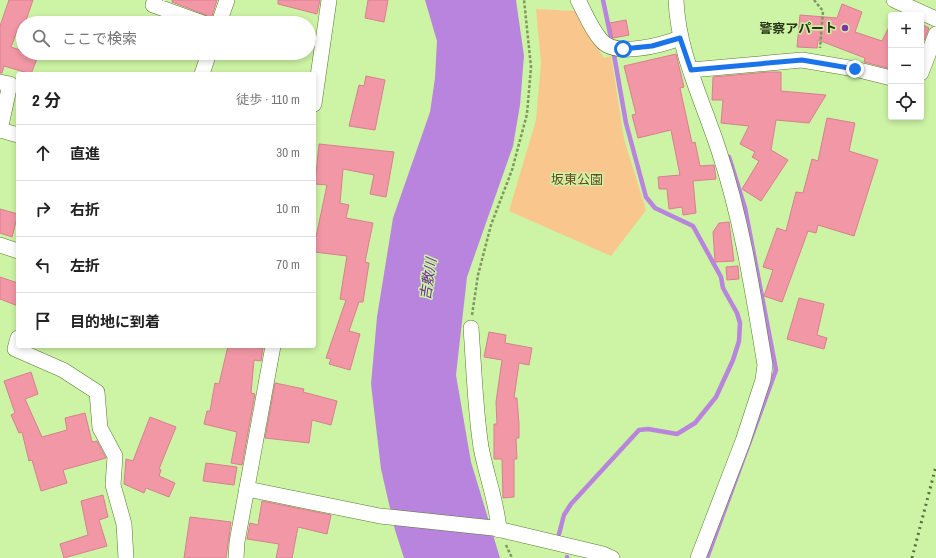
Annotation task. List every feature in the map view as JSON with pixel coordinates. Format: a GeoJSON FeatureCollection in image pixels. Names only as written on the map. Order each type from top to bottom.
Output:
{"type":"FeatureCollection","features":[{"type":"Feature","properties":{"kind":"street"},"geometry":{"type":"LineString","coordinates":[[155,0],[153,5],[184,16]]}},
{"type":"Feature","properties":{"kind":"street"},"geometry":{"type":"LineString","coordinates":[[221,16],[227,0]]}},
{"type":"Feature","properties":{"kind":"street"},"geometry":{"type":"LineString","coordinates":[[316,90],[329,0]]}},
{"type":"Feature","properties":{"kind":"street"},"geometry":{"type":"LineString","coordinates":[[578,0],[601,40],[609,46],[623,49],[637,48],[666,43],[680,38]]}},
{"type":"Feature","properties":{"kind":"street"},"geometry":{"type":"LineString","coordinates":[[676,0],[680,38],[720,152],[738,219],[765,365],[763,380],[743,441],[698,558]]}},
{"type":"Feature","properties":{"kind":"street"},"geometry":{"type":"LineString","coordinates":[[894,0],[936,19]]}},
{"type":"Feature","properties":{"kind":"street"},"geometry":{"type":"LineString","coordinates":[[924,65],[936,34]]}},
{"type":"Feature","properties":{"kind":"street"},"geometry":{"type":"LineString","coordinates":[[203,72],[207,60]]}},
{"type":"Feature","properties":{"kind":"street"},"geometry":{"type":"LineString","coordinates":[[691,70],[802,60],[855,69],[888,77]]}},
{"type":"Feature","properties":{"kind":"street"},"geometry":{"type":"LineString","coordinates":[[0,82],[10,84],[0,130],[16,134]]}},
{"type":"Feature","properties":{"kind":"street"},"geometry":{"type":"LineString","coordinates":[[0,245],[16,250]]}},
{"type":"Feature","properties":{"kind":"street"},"geometry":{"type":"LineString","coordinates":[[471,328],[481,446],[486,474],[498,510],[496,529]]}},
{"type":"Feature","properties":{"kind":"street"},"geometry":{"type":"LineString","coordinates":[[16,345],[15,349],[63,370],[97,392],[100,428],[115,456],[113,485],[124,524],[126,558]]}},
{"type":"Feature","properties":{"kind":"street"},"geometry":{"type":"LineString","coordinates":[[236,558],[237,542],[273,348]]}},
{"type":"Feature","properties":{"kind":"street"},"geometry":{"type":"LineString","coordinates":[[247,490],[380,516],[496,529],[603,554],[612,558]]}},
{"type":"Feature","properties":{"kind":"path"},"geometry":{"type":"LineString","coordinates":[[471,328],[478,275],[489,232],[512,170],[527,114],[531,67],[524,0]]}},
{"type":"Feature","properties":{"kind":"path"},"geometry":{"type":"LineString","coordinates":[[814,0],[823,11],[819,63]]}},
{"type":"Feature","properties":{"kind":"green space","name":"坂東公園"},"geometry":{"type":"Polygon","coordinates":[[[536,9],[575,11],[604,58],[611,56],[624,139],[646,210],[611,256],[509,211],[536,120],[541,63],[536,9]]]}},
{"type":"Feature","properties":{"kind":"water","name":"吉敷川"},"geometry":{"type":"Polygon","coordinates":[[[425,0],[516,0],[524,56],[520,105],[513,146],[467,277],[456,375],[471,462],[500,558],[404,558],[395,530],[381,469],[371,384],[377,317],[393,218],[430,112],[435,78],[437,41],[425,0]]]}},
{"type":"Feature","properties":{"kind":"building"},"geometry":{"type":"Polygon","coordinates":[[[9,0],[33,0],[27,16],[16,16],[16,34],[11,47],[16,49],[16,60],[36,60],[32,72],[24,72],[4,66],[2,73],[0,73],[0,26],[9,0]]]}},
{"type":"Feature","properties":{"kind":"building"},"geometry":{"type":"Polygon","coordinates":[[[172,0],[217,0],[212,16],[207,16],[172,2],[172,0]]]}},
{"type":"Feature","properties":{"kind":"building"},"geometry":{"type":"Polygon","coordinates":[[[278,0],[320,0],[317,14],[278,4],[278,0]]]}},
{"type":"Feature","properties":{"kind":"building"},"geometry":{"type":"Polygon","coordinates":[[[368,0],[388,0],[384,22],[365,18],[368,0]]]}},
{"type":"Feature","properties":{"kind":"building"},"geometry":{"type":"Polygon","coordinates":[[[842,4],[862,12],[855,32],[882,41],[888,29],[888,68],[864,62],[865,58],[818,40],[817,48],[797,47],[800,15],[837,18],[842,4]]]}},
{"type":"Feature","properties":{"kind":"building"},"geometry":{"type":"Polygon","coordinates":[[[626,20],[629,35],[613,38],[610,23],[626,20]]]}},
{"type":"Feature","properties":{"kind":"building"},"geometry":{"type":"Polygon","coordinates":[[[924,26],[929,28],[924,40],[924,26]]]}},
{"type":"Feature","properties":{"kind":"building"},"geometry":{"type":"Polygon","coordinates":[[[676,54],[684,87],[680,88],[692,143],[695,142],[700,166],[714,165],[716,179],[693,181],[696,213],[683,215],[682,207],[669,209],[667,189],[659,189],[658,177],[680,175],[671,130],[638,138],[632,115],[636,114],[624,66],[676,54]]]}},
{"type":"Feature","properties":{"kind":"building"},"geometry":{"type":"Polygon","coordinates":[[[781,72],[781,91],[826,95],[809,123],[776,120],[771,150],[788,160],[761,201],[742,189],[759,161],[752,157],[755,152],[740,144],[749,126],[721,123],[723,100],[712,100],[713,77],[781,72]]]}},
{"type":"Feature","properties":{"kind":"building"},"geometry":{"type":"Polygon","coordinates":[[[366,76],[385,80],[375,130],[349,126],[359,85],[364,86],[366,76]]]}},
{"type":"Feature","properties":{"kind":"building"},"geometry":{"type":"Polygon","coordinates":[[[827,118],[855,123],[849,151],[878,160],[854,236],[818,225],[816,233],[808,231],[782,302],[764,296],[773,270],[763,267],[777,228],[786,231],[796,192],[803,193],[812,159],[818,161],[827,118]]]}},
{"type":"Feature","properties":{"kind":"building"},"geometry":{"type":"Polygon","coordinates":[[[319,144],[394,152],[386,197],[370,194],[374,175],[343,169],[340,203],[349,205],[346,218],[373,223],[365,262],[369,263],[363,302],[359,302],[349,331],[360,334],[350,370],[329,364],[331,359],[326,358],[346,300],[340,299],[347,256],[316,252],[316,237],[327,185],[316,184],[319,144]]]}},
{"type":"Feature","properties":{"kind":"building"},"geometry":{"type":"Polygon","coordinates":[[[0,209],[16,213],[16,222],[12,237],[0,233],[0,209]]]}},
{"type":"Feature","properties":{"kind":"building"},"geometry":{"type":"Polygon","coordinates":[[[729,222],[734,261],[715,262],[713,232],[719,223],[729,222]]]}},
{"type":"Feature","properties":{"kind":"building"},"geometry":{"type":"Polygon","coordinates":[[[738,266],[739,279],[727,280],[726,267],[738,266]]]}},
{"type":"Feature","properties":{"kind":"building"},"geometry":{"type":"Polygon","coordinates":[[[0,277],[16,282],[16,305],[0,299],[0,277]]]}},
{"type":"Feature","properties":{"kind":"building"},"geometry":{"type":"Polygon","coordinates":[[[799,298],[824,304],[817,335],[827,338],[824,349],[787,339],[799,298]]]}},
{"type":"Feature","properties":{"kind":"building"},"geometry":{"type":"Polygon","coordinates":[[[489,332],[506,335],[505,343],[532,348],[529,365],[519,363],[514,398],[517,398],[519,438],[516,438],[517,459],[514,459],[514,497],[503,498],[502,459],[494,459],[494,424],[497,424],[496,402],[502,360],[484,357],[489,332]]]}},
{"type":"Feature","properties":{"kind":"building"},"geometry":{"type":"Polygon","coordinates":[[[228,348],[263,348],[261,361],[254,360],[251,393],[255,394],[242,465],[231,463],[237,432],[204,424],[207,411],[210,411],[215,383],[219,384],[228,348]]]}},
{"type":"Feature","properties":{"kind":"building"},"geometry":{"type":"Polygon","coordinates":[[[31,372],[38,394],[25,399],[42,437],[67,430],[65,418],[85,413],[92,442],[97,441],[106,458],[63,470],[67,483],[41,491],[32,460],[29,461],[22,432],[19,433],[11,415],[15,413],[4,381],[31,372]]]}},
{"type":"Feature","properties":{"kind":"building"},"geometry":{"type":"Polygon","coordinates":[[[275,383],[304,389],[303,392],[337,401],[331,425],[312,420],[309,443],[265,438],[275,383]]]}},
{"type":"Feature","properties":{"kind":"building"},"geometry":{"type":"Polygon","coordinates":[[[150,417],[176,427],[159,469],[161,470],[159,476],[175,483],[169,497],[146,488],[144,493],[124,484],[126,459],[133,461],[150,417]]]}},
{"type":"Feature","properties":{"kind":"building"},"geometry":{"type":"Polygon","coordinates":[[[206,463],[237,467],[234,485],[203,481],[206,463]]]}},
{"type":"Feature","properties":{"kind":"building"},"geometry":{"type":"Polygon","coordinates":[[[103,495],[108,517],[99,520],[107,546],[64,558],[60,544],[88,535],[81,501],[103,495]]]}},
{"type":"Feature","properties":{"kind":"building"},"geometry":{"type":"Polygon","coordinates":[[[262,501],[331,515],[327,534],[298,527],[292,558],[276,558],[279,544],[247,539],[250,523],[258,525],[262,501]]]}},
{"type":"Feature","properties":{"kind":"building"},"geometry":{"type":"Polygon","coordinates":[[[190,517],[231,522],[226,558],[184,558],[190,517]]]}},
{"type":"Feature","properties":{"kind":"waterway"},"geometry":{"type":"LineString","coordinates":[[603,0],[611,38]]}},
{"type":"Feature","properties":{"kind":"waterway"},"geometry":{"type":"LineString","coordinates":[[559,534],[564,515],[571,504],[639,430],[648,429],[677,434],[695,423],[716,397],[733,360],[739,341],[740,323],[737,313],[723,288],[721,277],[693,226],[655,208],[646,197],[626,123],[614,55]]}},
{"type":"Feature","properties":{"kind":"waterway"},"geometry":{"type":"LineString","coordinates":[[707,558],[776,370],[745,208],[729,157]]}},
{"type":"Feature","properties":{"kind":"railway"},"geometry":{"type":"LineString","coordinates":[[912,558],[936,466]]}},
{"type":"Feature","properties":{"kind":"place","name":"警察アパート"},"geometry":{"type":"Point","coordinates":[845,28]}},
{"type":"Feature","properties":{"kind":"route"},"geometry":{"type":"LineString","coordinates":[[623,49],[652,46],[680,38],[691,70],[802,60],[855,69]]}}]}
